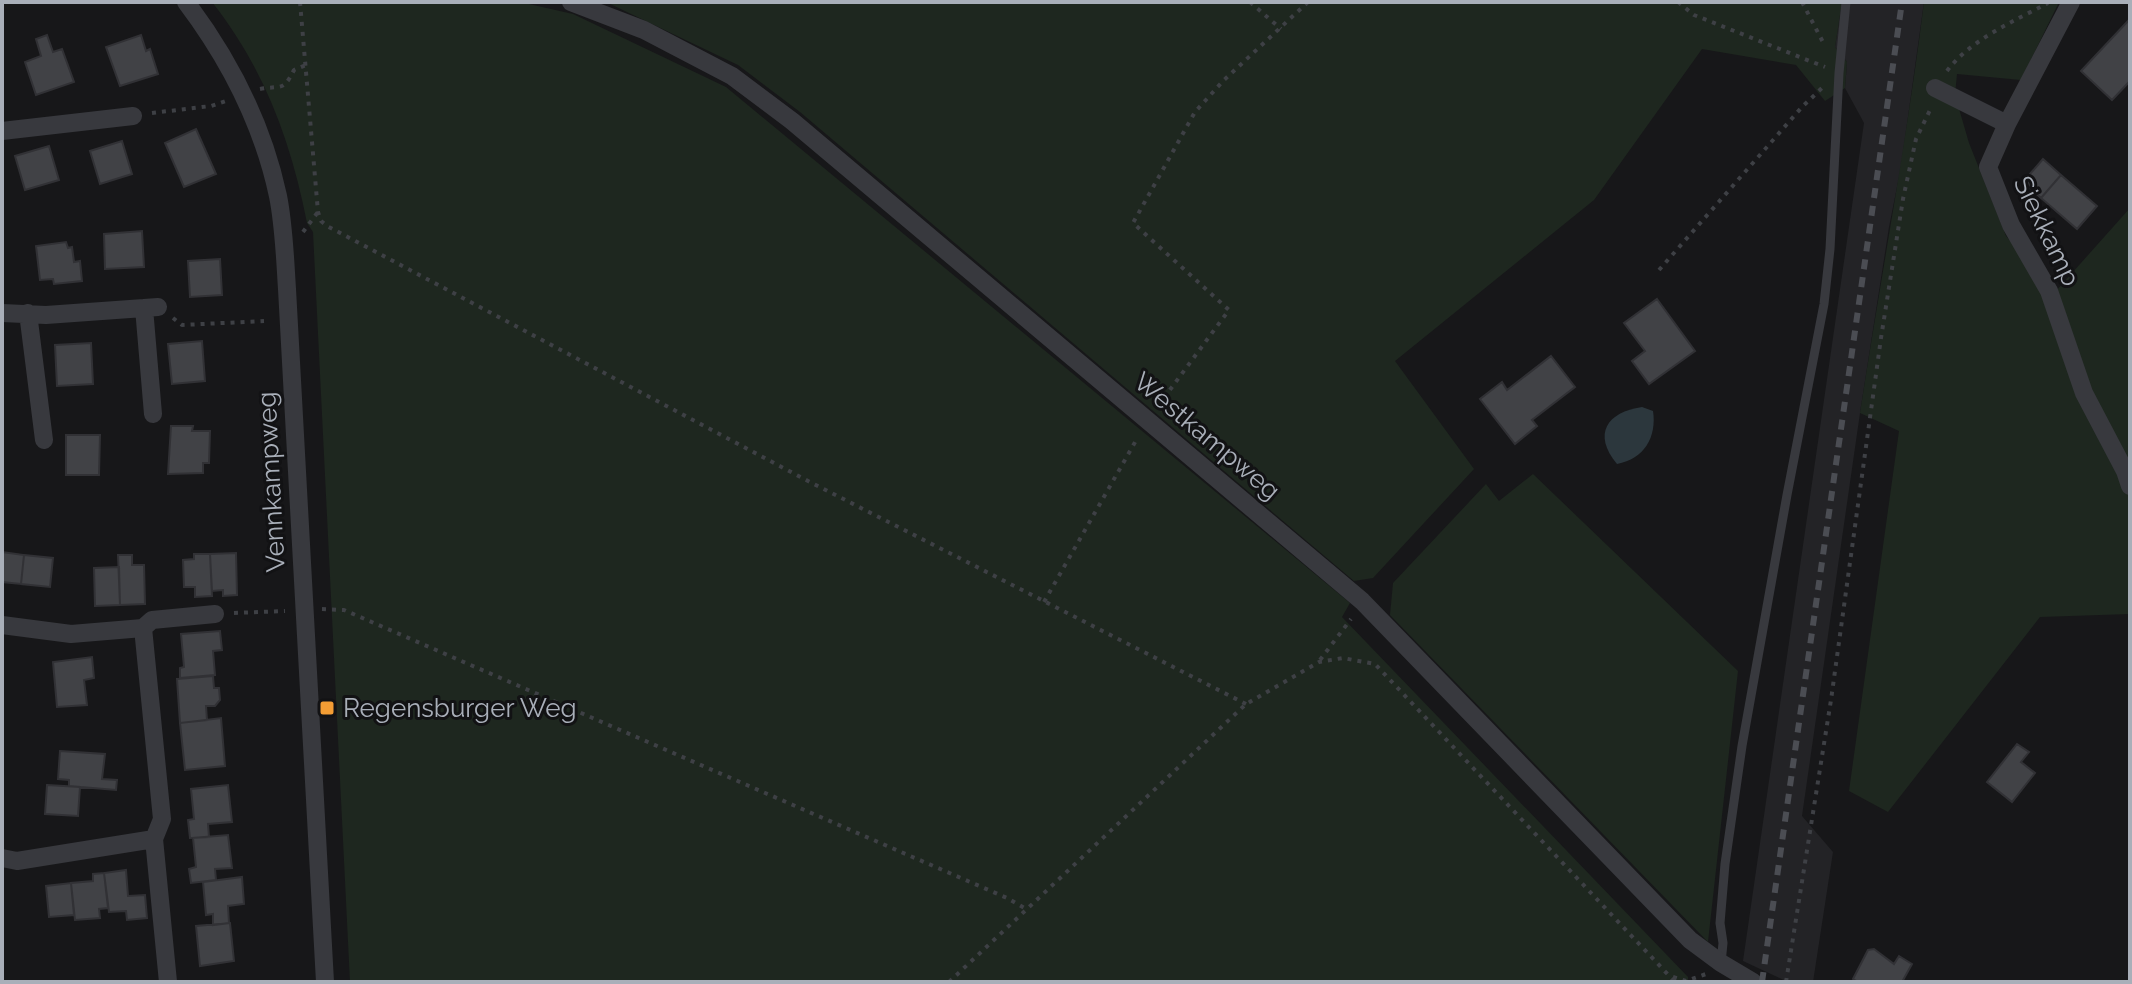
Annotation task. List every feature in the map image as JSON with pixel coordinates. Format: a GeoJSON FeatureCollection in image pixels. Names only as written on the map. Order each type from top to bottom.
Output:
{"type":"FeatureCollection","features":[{"type":"Feature","properties":{"kind":"street","name":"Vennkampweg"},"geometry":{"type":"LineString","coordinates":[[186,2],[214,41],[243,95],[267,158],[281,213],[325,982]]}},
{"type":"Feature","properties":{"kind":"street","name":"Westkampweg"},"geometry":{"type":"LineString","coordinates":[[571,2],[644,30],[732,76],[792,121],[1362,601],[1690,940],[1753,982]]}},
{"type":"Feature","properties":{"kind":"street","name":"Siekkamp"},"geometry":{"type":"LineString","coordinates":[[2071,2],[1988,167],[2011,225],[2049,291],[2084,393],[2130,486]]}},
{"type":"Feature","properties":{"kind":"street"},"geometry":{"type":"LineString","coordinates":[[1935,88],[2007,124]]}},
{"type":"Feature","properties":{"kind":"street"},"geometry":{"type":"LineString","coordinates":[[2,131],[133,116]]}},
{"type":"Feature","properties":{"kind":"street"},"geometry":{"type":"LineString","coordinates":[[2,313],[46,315],[151,307],[153,414]]}},
{"type":"Feature","properties":{"kind":"street"},"geometry":{"type":"LineString","coordinates":[[28,313],[44,440]]}},
{"type":"Feature","properties":{"kind":"street"},"geometry":{"type":"LineString","coordinates":[[2,625],[71,634],[143,628],[152,620],[215,614]]}},
{"type":"Feature","properties":{"kind":"street"},"geometry":{"type":"LineString","coordinates":[[143,628],[162,819],[154,839],[168,982]]}},
{"type":"Feature","properties":{"kind":"street"},"geometry":{"type":"LineString","coordinates":[[2,858],[17,861],[154,839]]}},
{"type":"Feature","properties":{"kind":"lane"},"geometry":{"type":"LineString","coordinates":[[1721,963],[1723,943],[1720,923],[1725,864],[1742,746],[1824,304],[1846,2]]}},
{"type":"Feature","properties":{"kind":"path"},"geometry":{"type":"LineString","coordinates":[[300,2],[318,212],[327,226],[808,481],[1246,704]]}},
{"type":"Feature","properties":{"kind":"path"},"geometry":{"type":"LineString","coordinates":[[1250,2],[1281,29]]}},
{"type":"Feature","properties":{"kind":"path"},"geometry":{"type":"LineString","coordinates":[[1044,602],[1148,421],[1229,310],[1133,223],[1195,112],[1223,81],[1308,2]]}},
{"type":"Feature","properties":{"kind":"path"},"geometry":{"type":"LineString","coordinates":[[1678,2],[1694,15],[1839,73]]}},
{"type":"Feature","properties":{"kind":"path"},"geometry":{"type":"LineString","coordinates":[[1802,2],[1839,73]]}},
{"type":"Feature","properties":{"kind":"path"},"geometry":{"type":"LineString","coordinates":[[1786,982],[1831,700],[1881,338],[1903,199],[1916,139],[1931,111],[1935,88],[1956,59],[2014,21],[2050,2]]}},
{"type":"Feature","properties":{"kind":"path"},"geometry":{"type":"LineString","coordinates":[[133,116],[220,103],[263,88],[278,89],[286,85],[294,70],[306,65]]}},
{"type":"Feature","properties":{"kind":"path"},"geometry":{"type":"LineString","coordinates":[[1659,270],[1802,107],[1839,73]]}},
{"type":"Feature","properties":{"kind":"path"},"geometry":{"type":"LineString","coordinates":[[151,307],[182,325],[264,321]]}},
{"type":"Feature","properties":{"kind":"path"},"geometry":{"type":"LineString","coordinates":[[1319,662],[1362,601]]}},
{"type":"Feature","properties":{"kind":"path"},"geometry":{"type":"LineString","coordinates":[[303,610],[344,610],[993,891],[1026,909]]}},
{"type":"Feature","properties":{"kind":"path"},"geometry":{"type":"LineString","coordinates":[[215,614],[279,611]]}},
{"type":"Feature","properties":{"kind":"path"},"geometry":{"type":"LineString","coordinates":[[949,982],[1246,704],[1319,662],[1343,658],[1375,664],[1674,979],[1694,979],[1721,963]]}},
{"type":"Feature","properties":{"kind":"shaded area"},"geometry":{"type":"Polygon","coordinates":[[[212,2],[520,2],[573,14],[726,87],[1350,603],[1342,617],[1688,977],[1688,982],[350,982],[313,232],[307,223],[293,163],[273,106],[247,53],[212,2]]]}},
{"type":"Feature","properties":{"kind":"shaded area"},"geometry":{"type":"Polygon","coordinates":[[[606,2],[1842,2],[1835,47],[1847,62],[1845,88],[1825,101],[1796,65],[1702,49],[1594,200],[1395,361],[1474,469],[1373,578],[1354,581],[800,112],[738,65],[606,2]]]}},
{"type":"Feature","properties":{"kind":"shaded area"},"geometry":{"type":"Polygon","coordinates":[[[1842,2],[1924,2],[1802,816],[1833,852],[1813,982],[1788,982],[1743,961],[1864,123],[1845,88],[1847,62],[1835,47],[1842,2]]]}},
{"type":"Feature","properties":{"kind":"shaded area"},"geometry":{"type":"Polygon","coordinates":[[[1924,2],[2059,2],[2021,80],[1957,74],[1955,95],[1969,143],[2006,236],[2056,291],[2130,208],[2130,614],[2040,617],[1888,812],[1849,791],[1899,431],[1860,413],[1924,2]]]}},
{"type":"Feature","properties":{"kind":"shaded area"},"geometry":{"type":"Polygon","coordinates":[[[1642,407],[1653,411],[1653,430],[1647,445],[1635,457],[1617,464],[1605,443],[1607,426],[1620,414],[1642,407]]]}},
{"type":"Feature","properties":{"kind":"shaded area"},"geometry":{"type":"Polygon","coordinates":[[[1533,474],[1738,671],[1708,942],[1390,615],[1393,583],[1486,484],[1499,501],[1533,474]]]}},
{"type":"Feature","properties":{"kind":"building"},"geometry":{"type":"Polygon","coordinates":[[[2128,21],[2130,81],[2112,100],[2081,71],[2128,21]]]}},
{"type":"Feature","properties":{"kind":"building"},"geometry":{"type":"Polygon","coordinates":[[[47,35],[53,52],[62,49],[74,82],[36,95],[25,62],[41,56],[36,39],[47,35]]]}},
{"type":"Feature","properties":{"kind":"building"},"geometry":{"type":"Polygon","coordinates":[[[141,35],[146,51],[150,49],[158,74],[120,86],[106,47],[141,35]]]}},
{"type":"Feature","properties":{"kind":"building"},"geometry":{"type":"Polygon","coordinates":[[[196,129],[216,174],[184,187],[165,143],[196,129]]]}},
{"type":"Feature","properties":{"kind":"building"},"geometry":{"type":"Polygon","coordinates":[[[122,141],[132,174],[100,184],[90,151],[122,141]]]}},
{"type":"Feature","properties":{"kind":"building"},"geometry":{"type":"Polygon","coordinates":[[[49,146],[59,180],[25,190],[15,156],[49,146]]]}},
{"type":"Feature","properties":{"kind":"building"},"geometry":{"type":"Polygon","coordinates":[[[2043,159],[2061,175],[2041,198],[2023,182],[2043,159]]]}},
{"type":"Feature","properties":{"kind":"building"},"geometry":{"type":"Polygon","coordinates":[[[2061,175],[2097,206],[2077,229],[2041,198],[2061,175]]]}},
{"type":"Feature","properties":{"kind":"building"},"geometry":{"type":"Polygon","coordinates":[[[142,231],[144,267],[105,269],[104,234],[142,231]]]}},
{"type":"Feature","properties":{"kind":"building"},"geometry":{"type":"Polygon","coordinates":[[[66,242],[68,248],[72,247],[74,262],[80,261],[82,281],[54,284],[53,279],[40,280],[36,246],[66,242]]]}},
{"type":"Feature","properties":{"kind":"building"},"geometry":{"type":"Polygon","coordinates":[[[220,259],[222,295],[190,297],[188,261],[220,259]]]}},
{"type":"Feature","properties":{"kind":"building"},"geometry":{"type":"Polygon","coordinates":[[[1657,299],[1695,351],[1649,384],[1632,361],[1645,351],[1624,323],[1657,299]]]}},
{"type":"Feature","properties":{"kind":"building"},"geometry":{"type":"Polygon","coordinates":[[[202,341],[205,381],[172,384],[168,344],[202,341]]]}},
{"type":"Feature","properties":{"kind":"building"},"geometry":{"type":"Polygon","coordinates":[[[91,343],[93,384],[57,386],[55,345],[91,343]]]}},
{"type":"Feature","properties":{"kind":"building"},"geometry":{"type":"Polygon","coordinates":[[[1551,356],[1575,387],[1532,420],[1537,426],[1515,444],[1480,399],[1502,382],[1507,390],[1551,356]]]}},
{"type":"Feature","properties":{"kind":"building"},"geometry":{"type":"Polygon","coordinates":[[[171,426],[193,426],[192,431],[210,431],[209,463],[203,463],[203,473],[168,474],[171,426]]]}},
{"type":"Feature","properties":{"kind":"building"},"geometry":{"type":"Polygon","coordinates":[[[66,435],[100,435],[99,475],[66,475],[66,435]]]}},
{"type":"Feature","properties":{"kind":"building"},"geometry":{"type":"Polygon","coordinates":[[[2,552],[24,555],[21,584],[2,582],[2,552]]]}},
{"type":"Feature","properties":{"kind":"building"},"geometry":{"type":"Polygon","coordinates":[[[236,553],[237,595],[223,596],[223,590],[212,591],[210,554],[236,553]]]}},
{"type":"Feature","properties":{"kind":"building"},"geometry":{"type":"Polygon","coordinates":[[[194,554],[210,554],[212,596],[195,597],[195,587],[184,587],[183,560],[194,559],[194,554]]]}},
{"type":"Feature","properties":{"kind":"building"},"geometry":{"type":"Polygon","coordinates":[[[24,555],[53,558],[50,587],[21,584],[24,555]]]}},
{"type":"Feature","properties":{"kind":"building"},"geometry":{"type":"Polygon","coordinates":[[[118,555],[132,555],[132,565],[144,565],[145,604],[120,605],[118,555]]]}},
{"type":"Feature","properties":{"kind":"building"},"geometry":{"type":"Polygon","coordinates":[[[119,567],[120,605],[95,606],[94,568],[119,567]]]}},
{"type":"Feature","properties":{"kind":"building"},"geometry":{"type":"Polygon","coordinates":[[[220,631],[222,650],[213,651],[215,675],[180,678],[180,668],[184,667],[181,634],[220,631]]]}},
{"type":"Feature","properties":{"kind":"building"},"geometry":{"type":"Polygon","coordinates":[[[92,657],[94,678],[84,680],[87,705],[57,707],[53,662],[92,657]]]}},
{"type":"Feature","properties":{"kind":"building"},"geometry":{"type":"Polygon","coordinates":[[[213,676],[220,700],[215,706],[206,706],[207,720],[180,723],[177,679],[213,676]]]}},
{"type":"Feature","properties":{"kind":"building"},"geometry":{"type":"Polygon","coordinates":[[[221,718],[225,766],[185,770],[180,723],[221,718]]]}},
{"type":"Feature","properties":{"kind":"building"},"geometry":{"type":"Polygon","coordinates":[[[2017,744],[2029,752],[2021,762],[2035,773],[2012,802],[1987,782],[2017,744]]]}},
{"type":"Feature","properties":{"kind":"building"},"geometry":{"type":"Polygon","coordinates":[[[60,751],[105,754],[102,779],[117,780],[116,790],[69,786],[69,780],[58,779],[60,751]]]}},
{"type":"Feature","properties":{"kind":"building"},"geometry":{"type":"Polygon","coordinates":[[[47,785],[80,787],[78,816],[45,814],[47,785]]]}},
{"type":"Feature","properties":{"kind":"building"},"geometry":{"type":"Polygon","coordinates":[[[228,785],[232,822],[208,824],[209,837],[190,838],[188,820],[194,819],[191,789],[228,785]]]}},
{"type":"Feature","properties":{"kind":"building"},"geometry":{"type":"Polygon","coordinates":[[[228,835],[232,868],[215,869],[216,880],[191,883],[189,869],[196,867],[193,838],[228,835]]]}},
{"type":"Feature","properties":{"kind":"building"},"geometry":{"type":"Polygon","coordinates":[[[126,870],[128,896],[145,895],[147,918],[127,920],[126,911],[109,912],[104,873],[126,870]]]}},
{"type":"Feature","properties":{"kind":"building"},"geometry":{"type":"Polygon","coordinates":[[[104,873],[108,908],[99,909],[100,918],[75,920],[71,883],[93,881],[93,874],[104,873]]]}},
{"type":"Feature","properties":{"kind":"building"},"geometry":{"type":"Polygon","coordinates":[[[242,877],[244,904],[228,906],[229,923],[213,925],[213,914],[206,915],[203,882],[242,877]]]}},
{"type":"Feature","properties":{"kind":"building"},"geometry":{"type":"Polygon","coordinates":[[[71,883],[74,915],[49,917],[46,886],[71,883]]]}},
{"type":"Feature","properties":{"kind":"building"},"geometry":{"type":"Polygon","coordinates":[[[230,923],[234,961],[200,966],[196,926],[230,923]]]}},
{"type":"Feature","properties":{"kind":"building"},"geometry":{"type":"Polygon","coordinates":[[[1874,949],[1894,964],[1899,956],[1912,964],[1902,982],[1858,982],[1853,979],[1868,950],[1874,949]]]}},
{"type":"Feature","properties":{"kind":"railway"},"geometry":{"type":"LineString","coordinates":[[1762,982],[1902,2]]}},
{"type":"Feature","properties":{"kind":"place","name":"Regensburger Weg"},"geometry":{"type":"Point","coordinates":[327,708]}}]}
